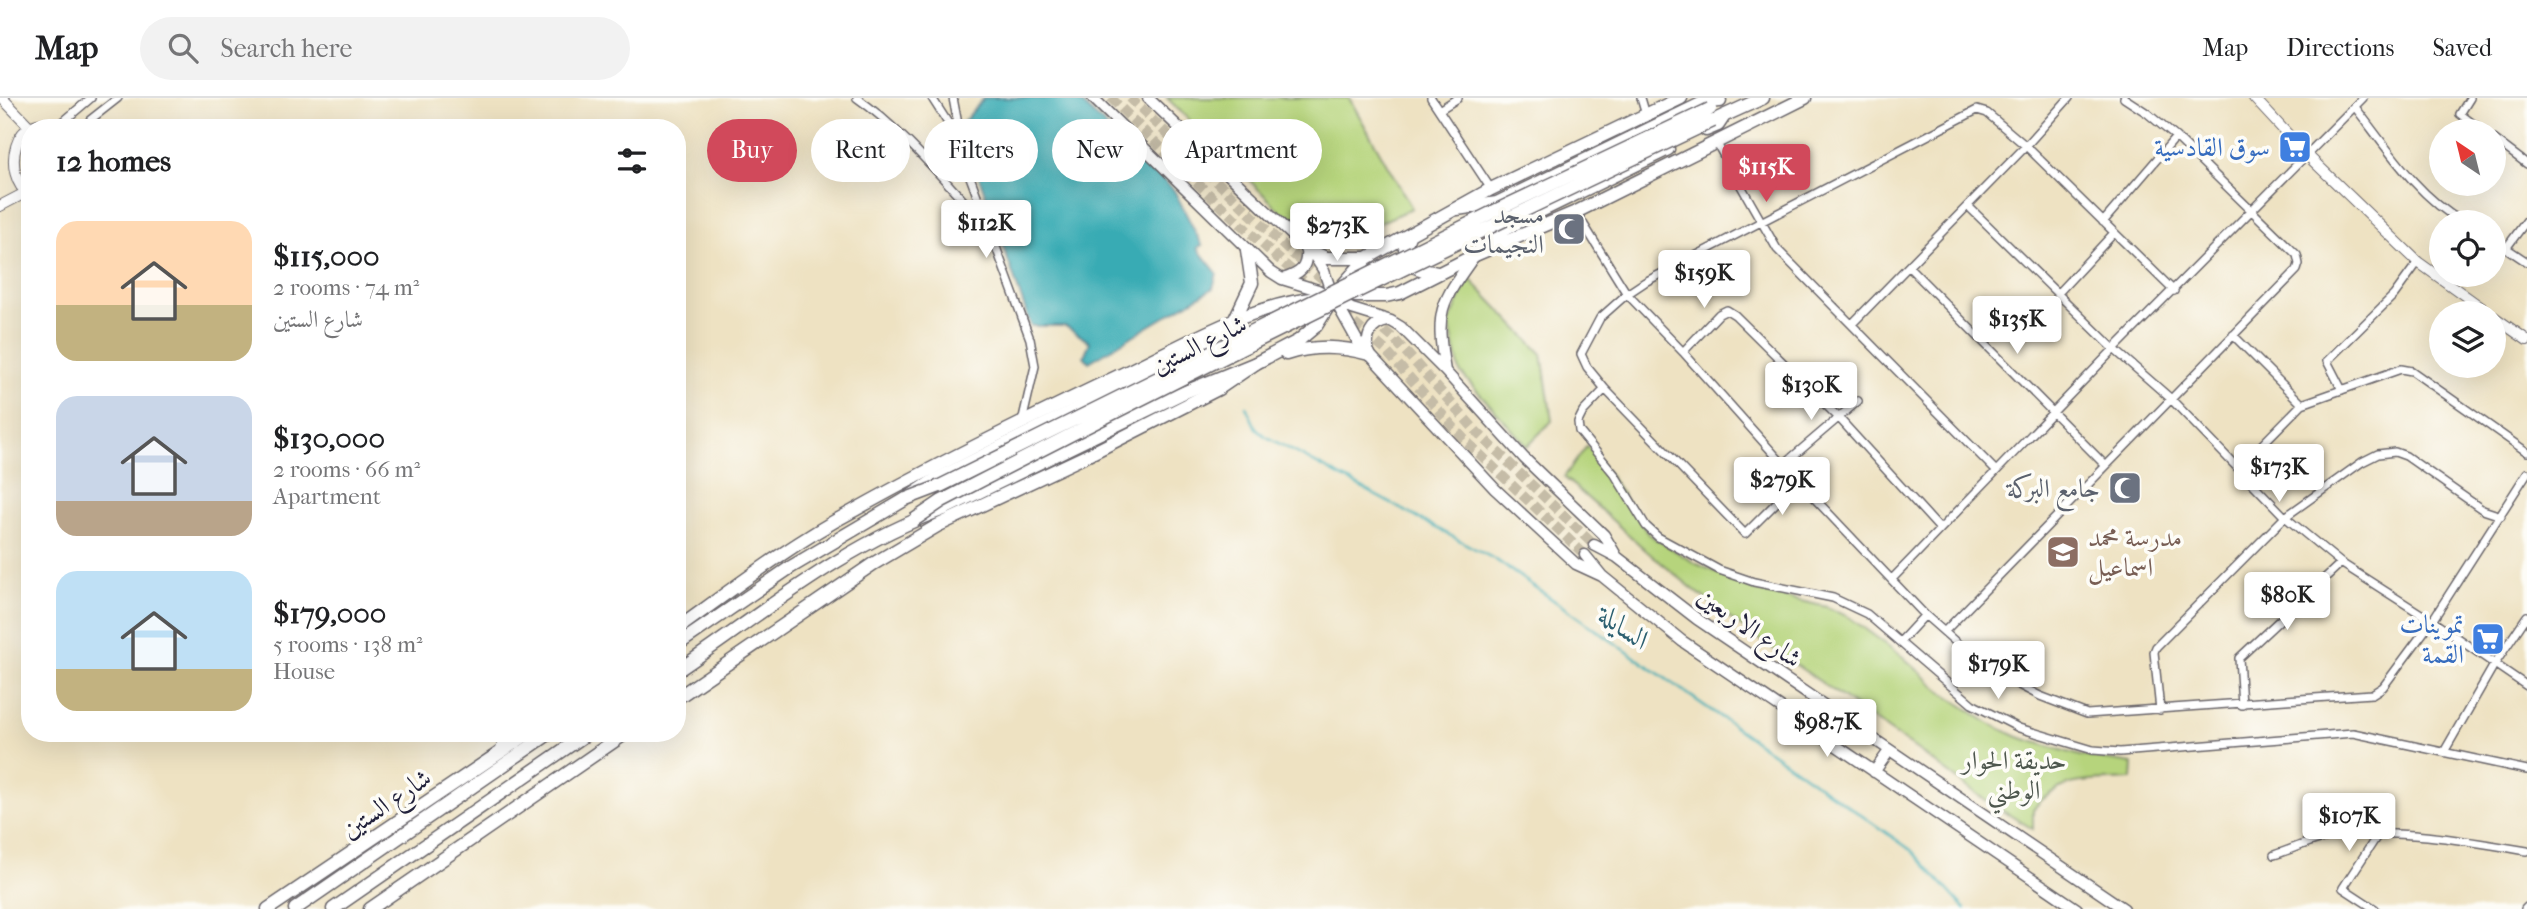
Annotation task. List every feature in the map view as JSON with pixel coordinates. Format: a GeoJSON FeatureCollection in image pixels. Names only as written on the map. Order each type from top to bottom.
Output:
{"type":"FeatureCollection","features":[{"type":"Feature","properties":{"kind":"main road"},"geometry":{"type":"LineString","coordinates":[[1093,98],[1271,272],[1282,279],[1318,290],[1352,309],[1391,321],[1401,327],[1516,449],[1604,535],[1617,557]]}},
{"type":"Feature","properties":{"kind":"main road"},"geometry":{"type":"LineString","coordinates":[[1147,98],[1306,249],[1324,271],[1350,331],[1369,355],[1495,489],[1576,564],[1602,576]]}},
{"type":"Feature","properties":{"kind":"main road"},"geometry":{"type":"LineString","coordinates":[[914,520],[944,509],[1180,394],[1256,363],[1298,341],[1311,332],[1321,320],[1333,297],[1367,258],[1490,189],[1681,98]]}},
{"type":"Feature","properties":{"kind":"main road","name":"شارع الستين"},"geometry":{"type":"LineString","coordinates":[[686,639],[790,567],[906,499],[940,486],[1487,215],[1718,109],[1763,98]]}},
{"type":"Feature","properties":{"kind":"main road"},"geometry":{"type":"LineString","coordinates":[[906,499],[936,479],[1200,347],[1234,321],[1281,304],[1333,297],[1386,296],[1400,293],[1475,255],[1576,212],[1805,98]]}},
{"type":"Feature","properties":{"kind":"main road"},"geometry":{"type":"LineString","coordinates":[[1445,371],[1439,321],[1443,305],[1475,255],[1508,227],[1718,125],[1718,109],[1705,102],[1497,203],[1457,209]]}},
{"type":"Feature","properties":{"kind":"main road","name":"شارع الستين"},"geometry":{"type":"LineString","coordinates":[[686,665],[856,548],[914,520],[942,500],[1167,384],[1504,219],[1718,109]]}},
{"type":"Feature","properties":{"kind":"main road"},"geometry":{"type":"LineString","coordinates":[[1409,236],[1404,247],[1406,260],[1417,270],[1437,273]]}},
{"type":"Feature","properties":{"kind":"main road"},"geometry":{"type":"LineString","coordinates":[[1282,279],[1298,274],[1304,268],[1307,260],[1306,249]]}},
{"type":"Feature","properties":{"kind":"main road"},"geometry":{"type":"LineString","coordinates":[[1306,249],[1326,258],[1367,258]]}},
{"type":"Feature","properties":{"kind":"main road"},"geometry":{"type":"LineString","coordinates":[[1234,321],[1252,284],[1247,250]]}},
{"type":"Feature","properties":{"kind":"main road"},"geometry":{"type":"LineString","coordinates":[[1234,321],[1251,324],[1259,329],[1264,337],[1265,347],[1256,363]]}},
{"type":"Feature","properties":{"kind":"main road","name":"شارع الستين"},"geometry":{"type":"LineString","coordinates":[[686,623],[850,512],[1022,422],[1234,321]]}},
{"type":"Feature","properties":{"kind":"main road"},"geometry":{"type":"LineString","coordinates":[[1369,355],[1369,334],[1378,324],[1391,321]]}},
{"type":"Feature","properties":{"kind":"main road"},"geometry":{"type":"LineString","coordinates":[[1256,363],[1319,347],[1344,348],[1369,355]]}},
{"type":"Feature","properties":{"kind":"main road","name":"شارع الستين"},"geometry":{"type":"LineString","coordinates":[[686,692],[873,564],[937,526],[1086,456],[1218,389],[1256,363]]}},
{"type":"Feature","properties":{"kind":"main road","name":"شارع الاربعين"},"geometry":{"type":"LineString","coordinates":[[1594,545],[1617,557],[1697,619],[2124,909]]}},
{"type":"Feature","properties":{"kind":"main road"},"geometry":{"type":"LineString","coordinates":[[1585,555],[1602,576],[1682,641],[2077,909]]}},
{"type":"Feature","properties":{"kind":"main road","name":"شارع الستين"},"geometry":{"type":"LineString","coordinates":[[268,909],[516,742]]}},
{"type":"Feature","properties":{"kind":"main road","name":"شارع الستين"},"geometry":{"type":"LineString","coordinates":[[295,909],[537,742]]}},
{"type":"Feature","properties":{"kind":"main road"},"geometry":{"type":"LineString","coordinates":[[333,909],[575,742]]}},
{"type":"Feature","properties":{"kind":"main road"},"geometry":{"type":"LineString","coordinates":[[370,909],[612,742]]}},
{"type":"Feature","properties":{"kind":"main road"},"geometry":{"type":"LineString","coordinates":[[1874,772],[1889,751]]}},
{"type":"Feature","properties":{"kind":"street"},"geometry":{"type":"LineString","coordinates":[[2,98],[23,119]]}},
{"type":"Feature","properties":{"kind":"street"},"geometry":{"type":"LineString","coordinates":[[68,119],[91,98]]}},
{"type":"Feature","properties":{"kind":"street"},"geometry":{"type":"LineString","coordinates":[[91,119],[118,98]]}},
{"type":"Feature","properties":{"kind":"street"},"geometry":{"type":"LineString","coordinates":[[857,98],[911,147],[988,227]]}},
{"type":"Feature","properties":{"kind":"street"},"geometry":{"type":"LineString","coordinates":[[932,98],[945,119]]}},
{"type":"Feature","properties":{"kind":"street"},"geometry":{"type":"LineString","coordinates":[[953,98],[957,119]]}},
{"type":"Feature","properties":{"kind":"street"},"geometry":{"type":"LineString","coordinates":[[1430,98],[1490,189]]}},
{"type":"Feature","properties":{"kind":"street"},"geometry":{"type":"LineString","coordinates":[[1439,110],[1458,98]]}},
{"type":"Feature","properties":{"kind":"street"},"geometry":{"type":"LineString","coordinates":[[1641,98],[1646,115]]}},
{"type":"Feature","properties":{"kind":"street"},"geometry":{"type":"LineString","coordinates":[[1852,324],[2070,98]]}},
{"type":"Feature","properties":{"kind":"street"},"geometry":{"type":"LineString","coordinates":[[1945,631],[2300,264],[2297,255],[2176,137],[2124,98]]}},
{"type":"Feature","properties":{"kind":"street"},"geometry":{"type":"LineString","coordinates":[[2254,98],[2306,154],[2418,262],[2472,301]]}},
{"type":"Feature","properties":{"kind":"street"},"geometry":{"type":"LineString","coordinates":[[1892,579],[2114,349],[2363,98]]}},
{"type":"Feature","properties":{"kind":"street"},"geometry":{"type":"LineString","coordinates":[[2467,119],[2460,114],[2470,98]]}},
{"type":"Feature","properties":{"kind":"street"},"geometry":{"type":"LineString","coordinates":[[2355,107],[2413,182],[2443,210]]}},
{"type":"Feature","properties":{"kind":"street"},"geometry":{"type":"LineString","coordinates":[[1798,481],[1745,534],[1587,367],[1581,354],[1600,317],[1627,294],[1978,110],[1987,113],[2026,146],[2174,291]]}},
{"type":"Feature","properties":{"kind":"street"},"geometry":{"type":"LineString","coordinates":[[21,130],[9,145],[5,163],[14,184],[21,189]]}},
{"type":"Feature","properties":{"kind":"street"},"geometry":{"type":"LineString","coordinates":[[2103,222],[2176,137]]}},
{"type":"Feature","properties":{"kind":"street"},"geometry":{"type":"LineString","coordinates":[[1716,142],[1777,249],[1996,471]]}},
{"type":"Feature","properties":{"kind":"street"},"geometry":{"type":"LineString","coordinates":[[2506,148],[2527,164]]}},
{"type":"Feature","properties":{"kind":"street"},"geometry":{"type":"LineString","coordinates":[[972,182],[1023,317],[1033,352],[1035,366],[1022,422]]}},
{"type":"Feature","properties":{"kind":"street"},"geometry":{"type":"LineString","coordinates":[[0,206],[21,197]]}},
{"type":"Feature","properties":{"kind":"street"},"geometry":{"type":"LineString","coordinates":[[1968,206],[2114,349],[2170,398],[2286,517],[2341,563],[2527,685]]}},
{"type":"Feature","properties":{"kind":"street"},"geometry":{"type":"LineString","coordinates":[[1576,212],[1627,294],[1683,352],[1798,481],[1926,615],[1984,667],[2040,696],[2087,714],[2372,694],[2383,687],[2432,621],[2527,473]]}},
{"type":"Feature","properties":{"kind":"street"},"geometry":{"type":"LineString","coordinates":[[2527,220],[2507,247],[2527,262]]}},
{"type":"Feature","properties":{"kind":"street"},"geometry":{"type":"LineString","coordinates":[[2058,293],[2114,233]]}},
{"type":"Feature","properties":{"kind":"street"},"geometry":{"type":"LineString","coordinates":[[2342,390],[2326,361],[2394,295],[2418,262]]}},
{"type":"Feature","properties":{"kind":"street"},"geometry":{"type":"LineString","coordinates":[[1909,267],[2105,465]]}},
{"type":"Feature","properties":{"kind":"street"},"geometry":{"type":"LineString","coordinates":[[1683,352],[1719,314],[1727,310],[1735,315],[1838,417],[1939,528]]}},
{"type":"Feature","properties":{"kind":"street"},"geometry":{"type":"LineString","coordinates":[[2506,325],[2527,340]]}},
{"type":"Feature","properties":{"kind":"street"},"geometry":{"type":"LineString","coordinates":[[2233,335],[2302,404]]}},
{"type":"Feature","properties":{"kind":"street"},"geometry":{"type":"LineString","coordinates":[[2239,468],[2302,404],[2401,369],[2412,371],[2527,452]]}},
{"type":"Feature","properties":{"kind":"street"},"geometry":{"type":"LineString","coordinates":[[1605,389],[1583,412],[1578,422],[1579,432],[1615,475],[1646,526],[1658,537],[1719,570],[1754,582],[1833,598],[1867,614],[1972,704],[2019,728],[2093,750],[2120,752],[2353,733],[2527,770]]}},
{"type":"Feature","properties":{"kind":"street"},"geometry":{"type":"LineString","coordinates":[[1783,464],[1858,401]]}},
{"type":"Feature","properties":{"kind":"street"},"geometry":{"type":"LineString","coordinates":[[2160,710],[2154,652],[2156,647],[2286,517],[2361,461],[2378,454],[2395,452],[2406,456],[2483,510],[2501,516]]}},
{"type":"Feature","properties":{"kind":"street"},"geometry":{"type":"LineString","coordinates":[[2242,705],[2239,658],[2341,563]]}},
{"type":"Feature","properties":{"kind":"street"},"geometry":{"type":"LineString","coordinates":[[1900,642],[1926,615]]}},
{"type":"Feature","properties":{"kind":"street"},"geometry":{"type":"LineString","coordinates":[[2444,752],[2494,665],[2527,616]]}},
{"type":"Feature","properties":{"kind":"street"},"geometry":{"type":"LineString","coordinates":[[499,754],[503,742]]}},
{"type":"Feature","properties":{"kind":"street"},"geometry":{"type":"LineString","coordinates":[[2375,909],[2343,888],[2379,833]]}},
{"type":"Feature","properties":{"kind":"street"},"geometry":{"type":"LineString","coordinates":[[2274,855],[2329,837],[2379,833],[2469,841],[2527,851]]}},
{"type":"Feature","properties":{"kind":"green space"},"geometry":{"type":"Polygon","coordinates":[[[1167,98],[1349,98],[1412,208],[1375,225],[1339,235],[1283,214],[1251,182],[1322,182],[1322,119],[1188,119],[1167,98]]]}},
{"type":"Feature","properties":{"kind":"green space"},"geometry":{"type":"Polygon","coordinates":[[[1469,278],[1542,354],[1552,421],[1527,446],[1460,372],[1449,323],[1469,278]]]}},
{"type":"Feature","properties":{"kind":"green space","name":"حديقة الحوار الوطني"},"geometry":{"type":"Polygon","coordinates":[[[1587,446],[1648,534],[1695,563],[1757,591],[1827,607],[1849,617],[1903,657],[1942,692],[1990,724],[2018,737],[2081,756],[2133,764],[2132,779],[2078,782],[2055,790],[2033,809],[2033,829],[1986,801],[1725,615],[1649,553],[1564,477],[1587,446]]]}},
{"type":"Feature","properties":{"kind":"water"},"geometry":{"type":"Polygon","coordinates":[[[984,98],[1076,98],[1098,119],[1052,119],[1052,182],[1147,182],[1147,165],[1161,178],[1161,182],[1165,182],[1174,190],[1202,245],[1197,248],[1217,273],[1213,288],[1089,362],[1084,356],[1090,342],[1065,326],[1031,326],[981,182],[1038,182],[1038,119],[966,119],[984,98]]]}},
{"type":"Feature","properties":{"kind":"waterway","name":"السايلة"},"geometry":{"type":"LineString","coordinates":[[1246,406],[1256,428],[1265,436],[1496,560],[1911,850],[1965,909]]}},
{"type":"Feature","properties":{"kind":"tunnel"},"geometry":{"type":"LineString","coordinates":[[1111,98],[1235,219],[1312,288]]}},
{"type":"Feature","properties":{"kind":"tunnel"},"geometry":{"type":"LineString","coordinates":[[1130,98],[1288,250],[1331,286]]}},
{"type":"Feature","properties":{"kind":"tunnel"},"geometry":{"type":"LineString","coordinates":[[1343,314],[1385,350],[1465,440],[1585,555]]}},
{"type":"Feature","properties":{"kind":"tunnel"},"geometry":{"type":"LineString","coordinates":[[1373,321],[1394,339],[1477,432],[1594,545]]}},
{"type":"Feature","properties":{"kind":"place","name":"سوق القادسية"},"geometry":{"type":"Point","coordinates":[2295,147]}},
{"type":"Feature","properties":{"kind":"place","name":"مسجد النجيمات"},"geometry":{"type":"Point","coordinates":[1569,229]}},
{"type":"Feature","properties":{"kind":"place","name":"جامع البركة"},"geometry":{"type":"Point","coordinates":[2125,488]}},
{"type":"Feature","properties":{"kind":"place","name":"مدرسة محمد اسماعيل"},"geometry":{"type":"Point","coordinates":[2063,552]}},
{"type":"Feature","properties":{"kind":"place","name":"تموينات القمة"},"geometry":{"type":"Point","coordinates":[2488,639]}}]}
